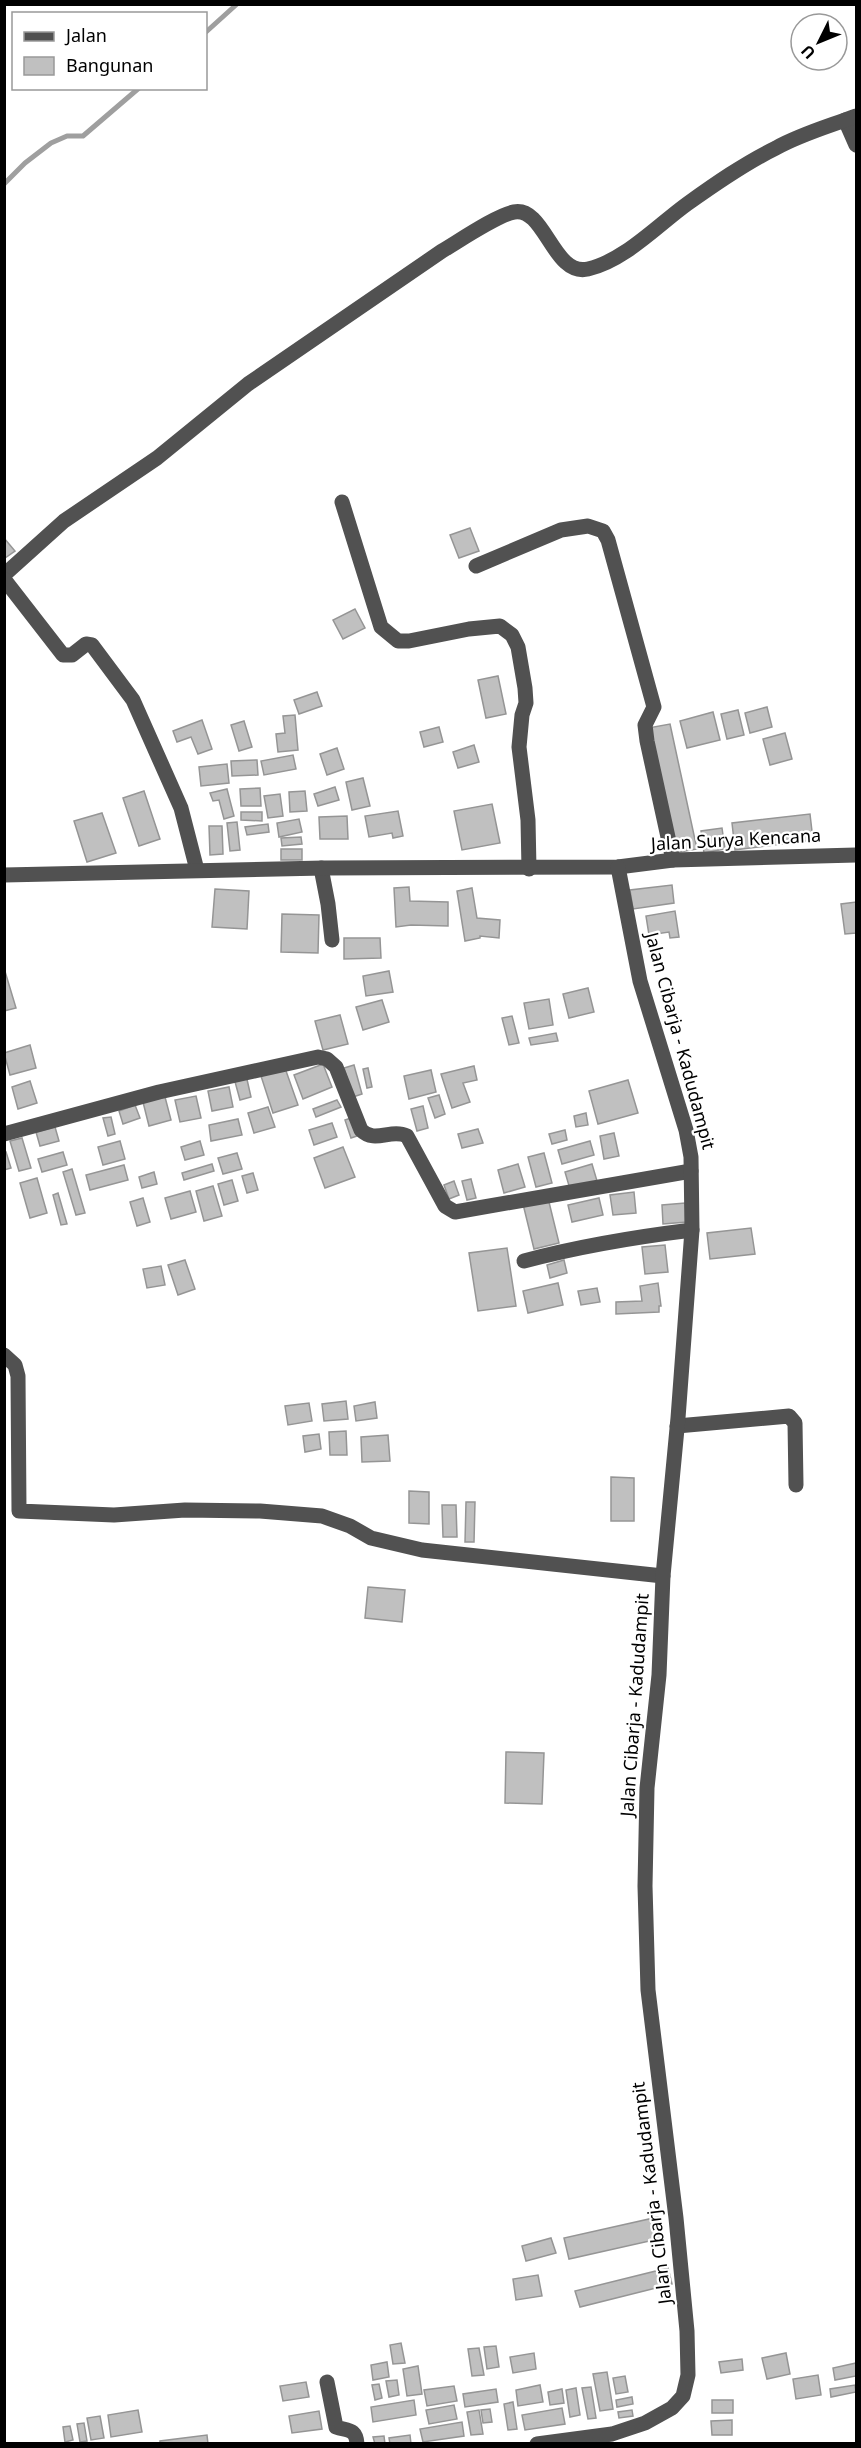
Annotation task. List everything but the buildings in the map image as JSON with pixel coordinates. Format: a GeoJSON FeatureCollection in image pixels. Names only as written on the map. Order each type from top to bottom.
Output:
{"type":"FeatureCollection","features":[{"type":"Feature","properties":{"kind":"street"},"geometry":{"type":"LineString","coordinates":[[197,870],[181,808],[133,700],[92,645],[86,644],[72,655],[63,655],[4,577],[64,521],[157,458],[248,384],[442,251],[512,212],[522,212],[533,219],[568,266],[581,270],[589,269],[610,260],[636,244],[687,204],[776,147],[851,118],[856,145]]}},
{"type":"Feature","properties":{"kind":"street"},"geometry":{"type":"LineString","coordinates":[[342,502],[381,627],[390,636],[398,641],[409,641],[469,629],[500,626],[512,636],[518,647],[526,703],[520,727],[519,747],[528,820],[529,869]]}},
{"type":"Feature","properties":{"kind":"street"},"geometry":{"type":"LineString","coordinates":[[476,566],[561,530],[588,526],[603,531],[608,540],[654,707],[645,724],[647,741],[673,860]]}},
{"type":"Feature","properties":{"kind":"street","name":"Jalan Surya Kencana"},"geometry":{"type":"LineString","coordinates":[[4,875],[321,868],[618,867],[673,860],[856,855]]}},
{"type":"Feature","properties":{"kind":"street","name":"Jalan Cibarja - Kadudampit"},"geometry":{"type":"LineString","coordinates":[[537,2444],[612,2433],[645,2424],[672,2408],[683,2396],[688,2375],[687,2331],[676,2218],[648,1990],[645,1886],[647,1788],[659,1675],[663,1576],[692,1230],[692,1171],[686,1130],[640,981],[618,867]]}},
{"type":"Feature","properties":{"kind":"street"},"geometry":{"type":"LineString","coordinates":[[321,868],[332,940]]}},
{"type":"Feature","properties":{"kind":"street"},"geometry":{"type":"LineString","coordinates":[[4,1134],[159,1092],[318,1057],[327,1059],[336,1067],[361,1130],[369,1136],[400,1132],[407,1136],[445,1206],[455,1212],[692,1171]]}},
{"type":"Feature","properties":{"kind":"street"},"geometry":{"type":"LineString","coordinates":[[524,1261],[572,1248],[692,1230]]}},
{"type":"Feature","properties":{"kind":"street"},"geometry":{"type":"LineString","coordinates":[[4,1355],[15,1365],[18,1376],[11,1510],[114,1515],[206,1510],[322,1516],[350,1526],[371,1538],[411,1548],[663,1576]]}},
{"type":"Feature","properties":{"kind":"street"},"geometry":{"type":"LineString","coordinates":[[677,1426],[789,1416],[795,1423],[796,1485]]}},
{"type":"Feature","properties":{"kind":"street"},"geometry":{"type":"LineString","coordinates":[[327,2382],[336,2427],[350,2429],[355,2434],[357,2444]]}},
{"type":"Feature","properties":{"kind":"waterway"},"geometry":{"type":"LineString","coordinates":[[207,31],[237,4]]}},
{"type":"Feature","properties":{"kind":"waterway"},"geometry":{"type":"LineString","coordinates":[[4,184],[25,163],[51,143],[67,136],[83,136],[137,90]]}}]}
